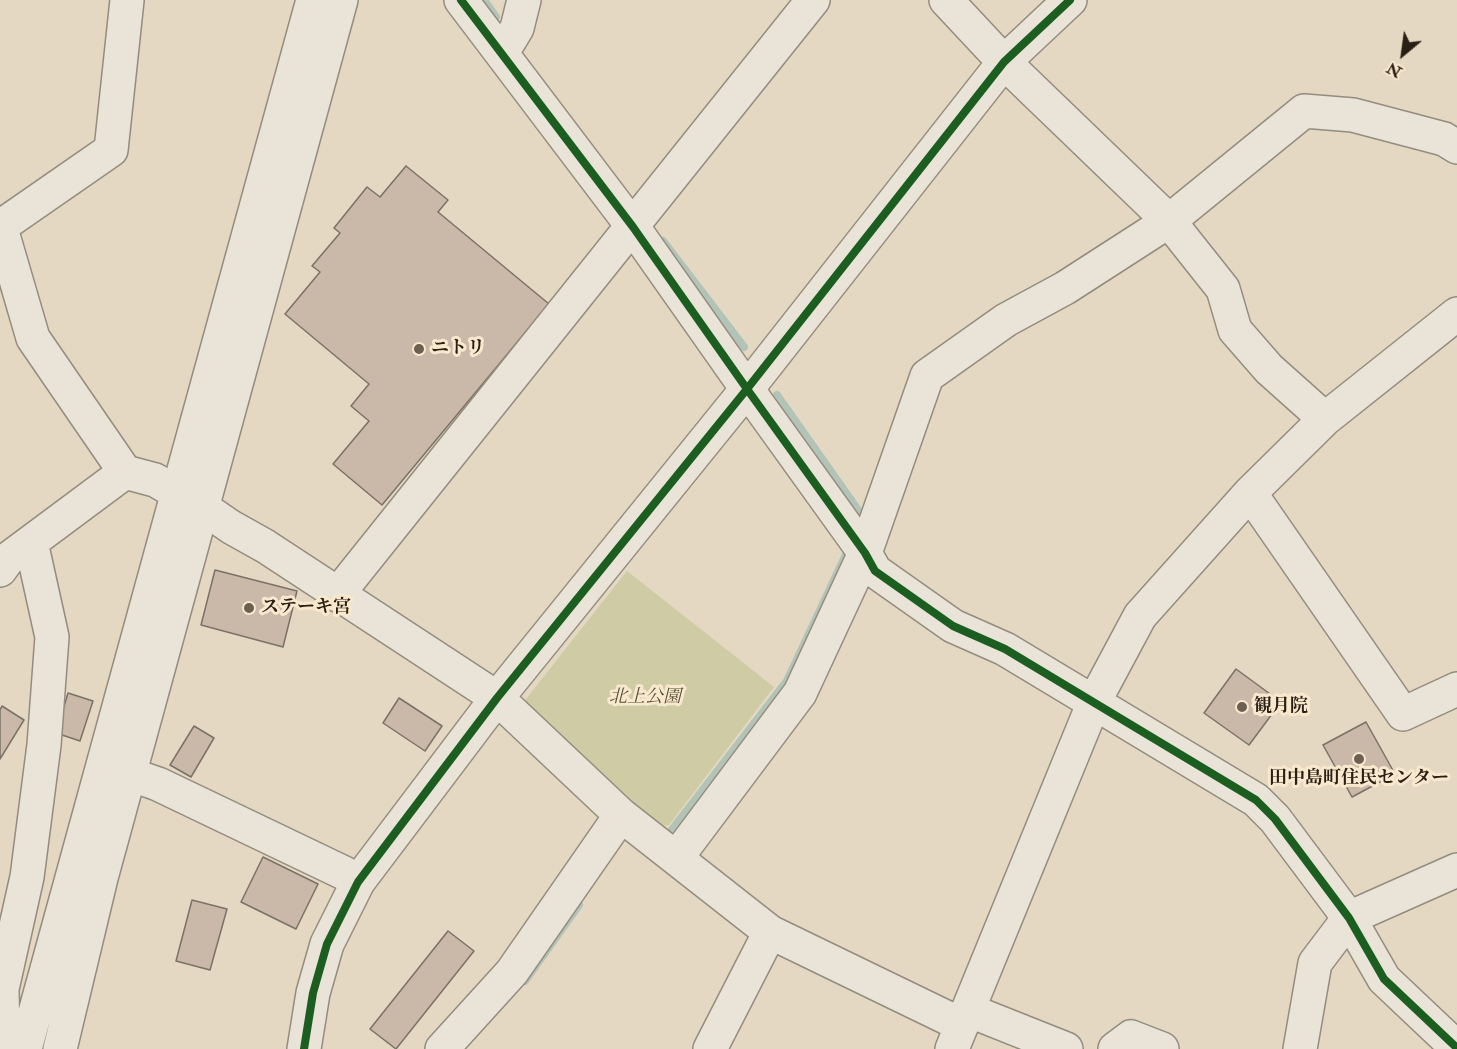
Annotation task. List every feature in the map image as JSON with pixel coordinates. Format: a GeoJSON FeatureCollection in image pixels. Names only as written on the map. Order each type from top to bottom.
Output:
{"type":"FeatureCollection","features":[{"type":"Feature","properties":{"kind":"street"},"geometry":{"type":"LineString","coordinates":[[128,0],[111,150],[0,227],[33,338],[125,472],[155,480],[190,500],[265,546],[497,698],[621,815],[770,932],[961,1028],[1065,1049]]}},
{"type":"Feature","properties":{"kind":"street"},"geometry":{"type":"LineString","coordinates":[[60,1049],[101,878],[129,774],[190,500],[313,0]]}},
{"type":"Feature","properties":{"kind":"street"},"geometry":{"type":"LineString","coordinates":[[25,1049],[342,0]]}},
{"type":"Feature","properties":{"kind":"street"},"geometry":{"type":"LineString","coordinates":[[461,0],[633,227],[865,553],[875,571],[953,626],[1005,649],[1256,800],[1275,819],[1349,918],[1384,979],[1457,1048]]}},
{"type":"Feature","properties":{"kind":"street"},"geometry":{"type":"LineString","coordinates":[[499,50],[508,43],[517,28],[524,0]]}},
{"type":"Feature","properties":{"kind":"street"},"geometry":{"type":"LineString","coordinates":[[337,595],[813,0]]}},
{"type":"Feature","properties":{"kind":"street"},"geometry":{"type":"LineString","coordinates":[[946,0],[1004,62],[1169,221],[1223,289],[1235,330],[1269,369],[1325,419]]}},
{"type":"Feature","properties":{"kind":"street"},"geometry":{"type":"LineString","coordinates":[[304,1049],[313,993],[327,944],[358,882],[497,698],[747,389],[1004,62],[1070,0]]}},
{"type":"Feature","properties":{"kind":"street"},"geometry":{"type":"LineString","coordinates":[[677,857],[800,693],[865,553],[927,376],[1006,321],[1065,288],[1169,221],[1304,111],[1353,115],[1444,139],[1457,147]]}},
{"type":"Feature","properties":{"kind":"street"},"geometry":{"type":"LineString","coordinates":[[961,1028],[1094,702],[1140,616],[1250,493],[1325,419],[1457,314]]}},
{"type":"Feature","properties":{"kind":"street"},"geometry":{"type":"LineString","coordinates":[[0,570],[8,559],[125,472]]}},
{"type":"Feature","properties":{"kind":"street"},"geometry":{"type":"LineString","coordinates":[[1250,493],[1402,714],[1457,689]]}},
{"type":"Feature","properties":{"kind":"street"},"geometry":{"type":"LineString","coordinates":[[7,1049],[3,1034],[2,989],[27,877],[44,745],[52,637],[32,542]]}},
{"type":"Feature","properties":{"kind":"street"},"geometry":{"type":"LineString","coordinates":[[129,774],[158,784],[344,873],[358,882]]}},
{"type":"Feature","properties":{"kind":"street"},"geometry":{"type":"LineString","coordinates":[[442,1049],[512,972],[621,815]]}},
{"type":"Feature","properties":{"kind":"street"},"geometry":{"type":"LineString","coordinates":[[1300,1049],[1315,963],[1349,918],[1457,870]]}},
{"type":"Feature","properties":{"kind":"street"},"geometry":{"type":"LineString","coordinates":[[710,1049],[770,932]]}},
{"type":"Feature","properties":{"kind":"street"},"geometry":{"type":"LineString","coordinates":[[1115,1049],[1131,1037],[1162,1049]]}},
{"type":"Feature","properties":{"kind":"green space","name":"北上公園"},"geometry":{"type":"Polygon","coordinates":[[[627,571],[774,687],[669,825],[654,827],[522,704],[627,571]]]}},
{"type":"Feature","properties":{"kind":"building","name":"ニトリ"},"geometry":{"type":"Polygon","coordinates":[[[406,166],[448,200],[438,212],[549,304],[382,505],[333,464],[369,421],[351,406],[369,384],[285,314],[320,272],[312,266],[340,233],[334,228],[367,187],[380,197],[406,166]]]}},
{"type":"Feature","properties":{"kind":"building","name":"ステーキ宮"},"geometry":{"type":"Polygon","coordinates":[[[215,570],[297,591],[283,647],[201,625],[215,570]]]}},
{"type":"Feature","properties":{"kind":"building","name":"観月院"},"geometry":{"type":"Polygon","coordinates":[[[1236,669],[1281,702],[1249,745],[1204,713],[1236,669]]]}},
{"type":"Feature","properties":{"kind":"building"},"geometry":{"type":"Polygon","coordinates":[[[68,693],[93,701],[80,741],[56,733],[68,693]]]}},
{"type":"Feature","properties":{"kind":"building"},"geometry":{"type":"Polygon","coordinates":[[[399,698],[442,726],[425,751],[383,723],[399,698]]]}},
{"type":"Feature","properties":{"kind":"building"},"geometry":{"type":"Polygon","coordinates":[[[2,706],[24,720],[0,759],[0,710],[2,706]]]}},
{"type":"Feature","properties":{"kind":"building","name":"田中島町住民センター"},"geometry":{"type":"Polygon","coordinates":[[[1366,722],[1395,774],[1352,797],[1323,745],[1366,722]]]}},
{"type":"Feature","properties":{"kind":"building"},"geometry":{"type":"Polygon","coordinates":[[[194,726],[214,738],[191,777],[170,765],[194,726]]]}},
{"type":"Feature","properties":{"kind":"building"},"geometry":{"type":"Polygon","coordinates":[[[263,857],[318,884],[296,929],[241,902],[263,857]]]}},
{"type":"Feature","properties":{"kind":"building"},"geometry":{"type":"Polygon","coordinates":[[[192,900],[227,909],[210,970],[176,961],[192,900]]]}},
{"type":"Feature","properties":{"kind":"building"},"geometry":{"type":"Polygon","coordinates":[[[448,931],[474,951],[396,1049],[370,1029],[448,931]]]}},
{"type":"Feature","properties":{"kind":"waterway"},"geometry":{"type":"LineString","coordinates":[[484,0],[496,17]]}},
{"type":"Feature","properties":{"kind":"waterway"},"geometry":{"type":"LineString","coordinates":[[663,241],[744,347]]}},
{"type":"Feature","properties":{"kind":"waterway"},"geometry":{"type":"LineString","coordinates":[[777,395],[863,517],[861,522]]}},
{"type":"Feature","properties":{"kind":"waterway"},"geometry":{"type":"LineString","coordinates":[[668,835],[787,681],[850,546]]}},
{"type":"Feature","properties":{"kind":"waterway"},"geometry":{"type":"LineString","coordinates":[[525,981],[579,905]]}},
{"type":"Feature","properties":{"kind":"cycle path"},"geometry":{"type":"LineString","coordinates":[[461,0],[633,227],[865,553],[875,571],[953,626],[1005,649],[1256,800],[1275,819],[1349,918],[1384,979],[1457,1048]]}},
{"type":"Feature","properties":{"kind":"cycle path"},"geometry":{"type":"LineString","coordinates":[[304,1049],[313,993],[327,944],[358,882],[497,698],[747,389],[1004,62],[1070,0]]}},
{"type":"Feature","properties":{"kind":"place","name":"ニトリ"},"geometry":{"type":"Point","coordinates":[419,349]}},
{"type":"Feature","properties":{"kind":"place","name":"ステーキ宮"},"geometry":{"type":"Point","coordinates":[249,608]}},
{"type":"Feature","properties":{"kind":"place","name":"観月院"},"geometry":{"type":"Point","coordinates":[1242,707]}},
{"type":"Feature","properties":{"kind":"place","name":"田中島町住民センター"},"geometry":{"type":"Point","coordinates":[1359,759]}}]}
